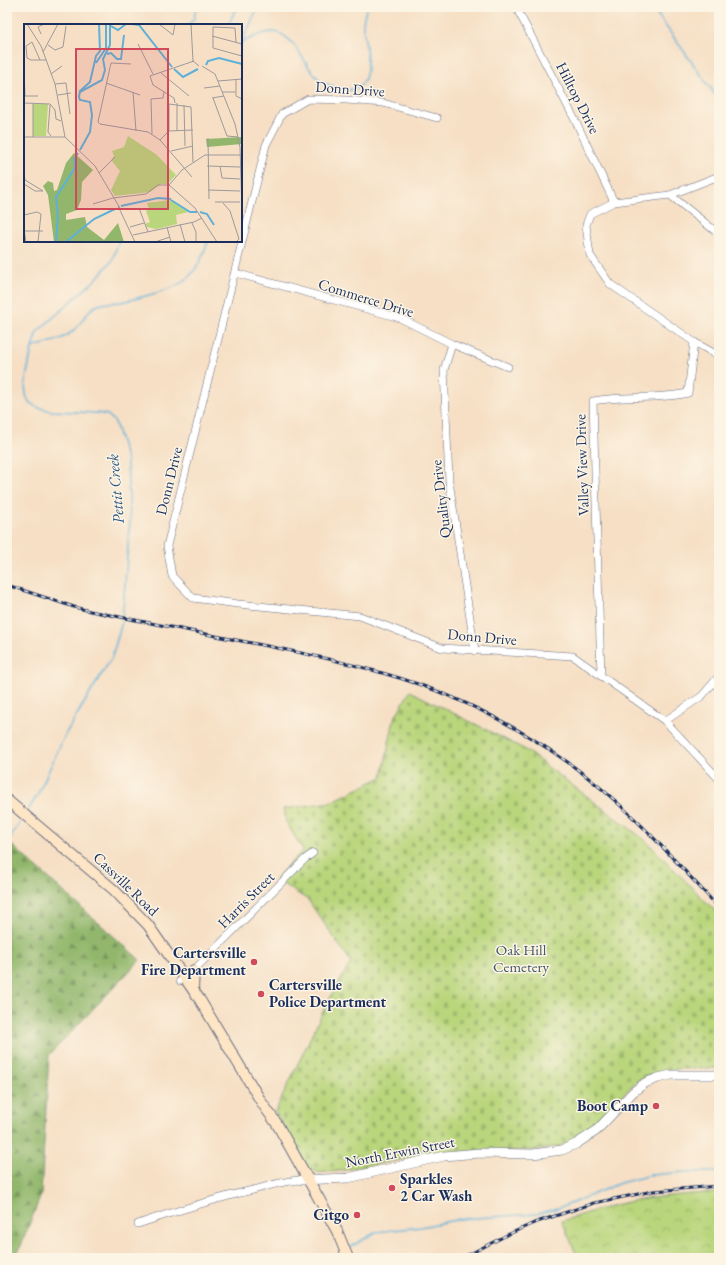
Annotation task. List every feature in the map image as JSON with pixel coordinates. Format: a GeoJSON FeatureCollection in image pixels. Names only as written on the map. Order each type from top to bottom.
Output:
{"type":"FeatureCollection","features":[{"type":"Feature","properties":{"kind":"main road","name":"Cassville Road"},"geometry":{"type":"LineString","coordinates":[[7,800],[39,831]]}},
{"type":"Feature","properties":{"kind":"main road","name":"Cassville Road"},"geometry":{"type":"LineString","coordinates":[[7,809],[39,831],[114,890],[132,908],[148,925],[183,980],[195,1003],[216,1029]]}},
{"type":"Feature","properties":{"kind":"main road"},"geometry":{"type":"LineString","coordinates":[[193,989],[194,970]]}},
{"type":"Feature","properties":{"kind":"main road","name":"Cassville Road"},"geometry":{"type":"LineString","coordinates":[[183,980],[193,989],[262,1103],[277,1124],[332,1234],[348,1257]]}},
{"type":"Feature","properties":{"kind":"street","name":"Hilltop Drive"},"geometry":{"type":"LineString","coordinates":[[516,7],[576,122],[614,202]]}},
{"type":"Feature","properties":{"kind":"street","name":"Donn Drive"},"geometry":{"type":"LineString","coordinates":[[437,118],[383,103],[347,100],[308,99],[282,114],[266,145],[166,546],[172,576],[193,598],[360,616],[442,648],[573,656],[665,721],[719,779]]}},
{"type":"Feature","properties":{"kind":"street"},"geometry":{"type":"LineString","coordinates":[[719,176],[670,195],[614,202],[590,214],[586,225],[590,255],[610,284],[694,342],[719,356]]}},
{"type":"Feature","properties":{"kind":"street"},"geometry":{"type":"LineString","coordinates":[[670,195],[719,234]]}},
{"type":"Feature","properties":{"kind":"street","name":"Commerce Drive"},"geometry":{"type":"LineString","coordinates":[[235,273],[400,318],[452,344],[508,367]]}},
{"type":"Feature","properties":{"kind":"street","name":"Valley View Drive"},"geometry":{"type":"LineString","coordinates":[[601,676],[593,401],[611,398],[672,396],[688,393],[694,342]]}},
{"type":"Feature","properties":{"kind":"street","name":"Quality Drive"},"geometry":{"type":"LineString","coordinates":[[452,344],[444,370],[450,481],[475,651]]}},
{"type":"Feature","properties":{"kind":"street"},"geometry":{"type":"LineString","coordinates":[[665,721],[702,696],[719,676]]}},
{"type":"Feature","properties":{"kind":"street","name":"Harris Street"},"geometry":{"type":"LineString","coordinates":[[183,980],[305,859],[313,853]]}},
{"type":"Feature","properties":{"kind":"street","name":"North Erwin Street"},"geometry":{"type":"LineString","coordinates":[[138,1224],[190,1206],[293,1180],[348,1178],[444,1156],[485,1153],[533,1154],[562,1150],[576,1144],[596,1131],[633,1092],[652,1080],[664,1076],[719,1075]]}},
{"type":"Feature","properties":{"kind":"green space","name":"Oak Hill Cemetery"},"geometry":{"type":"Polygon","coordinates":[[[410,691],[524,749],[645,840],[719,915],[719,1068],[676,1069],[658,1072],[647,1076],[637,1081],[622,1096],[601,1122],[589,1133],[564,1145],[540,1150],[439,1153],[339,1171],[319,1173],[307,1167],[275,1112],[325,1007],[351,962],[308,900],[275,879],[303,850],[286,822],[283,809],[331,802],[382,777],[394,719],[410,691]]]}},
{"type":"Feature","properties":{"kind":"green space"},"geometry":{"type":"Polygon","coordinates":[[[7,841],[140,960],[49,1055],[41,1195],[16,1258],[7,1258],[7,841]]]}},
{"type":"Feature","properties":{"kind":"green space"},"geometry":{"type":"Polygon","coordinates":[[[719,1193],[719,1258],[578,1258],[562,1221],[628,1202],[656,1197],[719,1193]]]}},
{"type":"Feature","properties":{"kind":"waterway"},"geometry":{"type":"LineString","coordinates":[[189,24],[194,19],[196,7]]}},
{"type":"Feature","properties":{"kind":"waterway"},"geometry":{"type":"LineString","coordinates":[[228,24],[237,7]]}},
{"type":"Feature","properties":{"kind":"waterway","name":"Pettit Creek"},"geometry":{"type":"LineString","coordinates":[[242,42],[258,7]]}},
{"type":"Feature","properties":{"kind":"waterway"},"geometry":{"type":"LineString","coordinates":[[243,42],[258,35],[270,32],[281,34],[292,42],[309,68],[320,80],[329,85],[342,89],[354,89],[361,85],[365,79],[367,70],[363,25],[367,7]]}},
{"type":"Feature","properties":{"kind":"waterway"},"geometry":{"type":"LineString","coordinates":[[652,7],[719,100]]}},
{"type":"Feature","properties":{"kind":"waterway","name":"Pettit Creek"},"geometry":{"type":"LineString","coordinates":[[27,812],[38,794],[66,733],[112,657],[122,622],[130,520],[127,461],[115,422],[108,415],[97,413],[52,411],[36,407],[29,402],[26,395],[25,384],[32,348],[37,332],[94,281],[112,261],[119,242]]}},
{"type":"Feature","properties":{"kind":"waterway","name":"Pettit Creek"},"geometry":{"type":"LineString","coordinates":[[32,348],[56,341],[66,336],[76,328],[89,311],[97,305],[121,302],[146,296],[166,290],[182,282],[192,274],[198,265],[208,242]]}},
{"type":"Feature","properties":{"kind":"waterway","name":"Pettit Creek"},"geometry":{"type":"LineString","coordinates":[[7,843],[22,819]]}},
{"type":"Feature","properties":{"kind":"waterway"},"geometry":{"type":"LineString","coordinates":[[349,1248],[376,1232],[421,1227],[460,1219],[537,1214],[565,1206],[620,1183],[651,1175],[684,1172],[719,1172]]}},
{"type":"Feature","properties":{"kind":"railway"},"geometry":{"type":"LineString","coordinates":[[7,585],[90,611],[348,664],[410,681],[457,699],[524,734],[566,761],[587,777],[608,794],[646,830],[719,908]]}},
{"type":"Feature","properties":{"kind":"railway"},"geometry":{"type":"LineString","coordinates":[[462,1258],[534,1223],[594,1203],[653,1191],[719,1186]]}},
{"type":"Feature","properties":{"kind":"place","name":"Cartersville Fire Department"},"geometry":{"type":"Point","coordinates":[254,962]}},
{"type":"Feature","properties":{"kind":"place","name":"Cartersville Police Department"},"geometry":{"type":"Point","coordinates":[261,994]}},
{"type":"Feature","properties":{"kind":"place","name":"Boot Camp"},"geometry":{"type":"Point","coordinates":[656,1106]}},
{"type":"Feature","properties":{"kind":"place","name":"Sparkles 2 Car Wash"},"geometry":{"type":"Point","coordinates":[392,1188]}},
{"type":"Feature","properties":{"kind":"place","name":"Citgo"},"geometry":{"type":"Point","coordinates":[357,1215]}}]}
